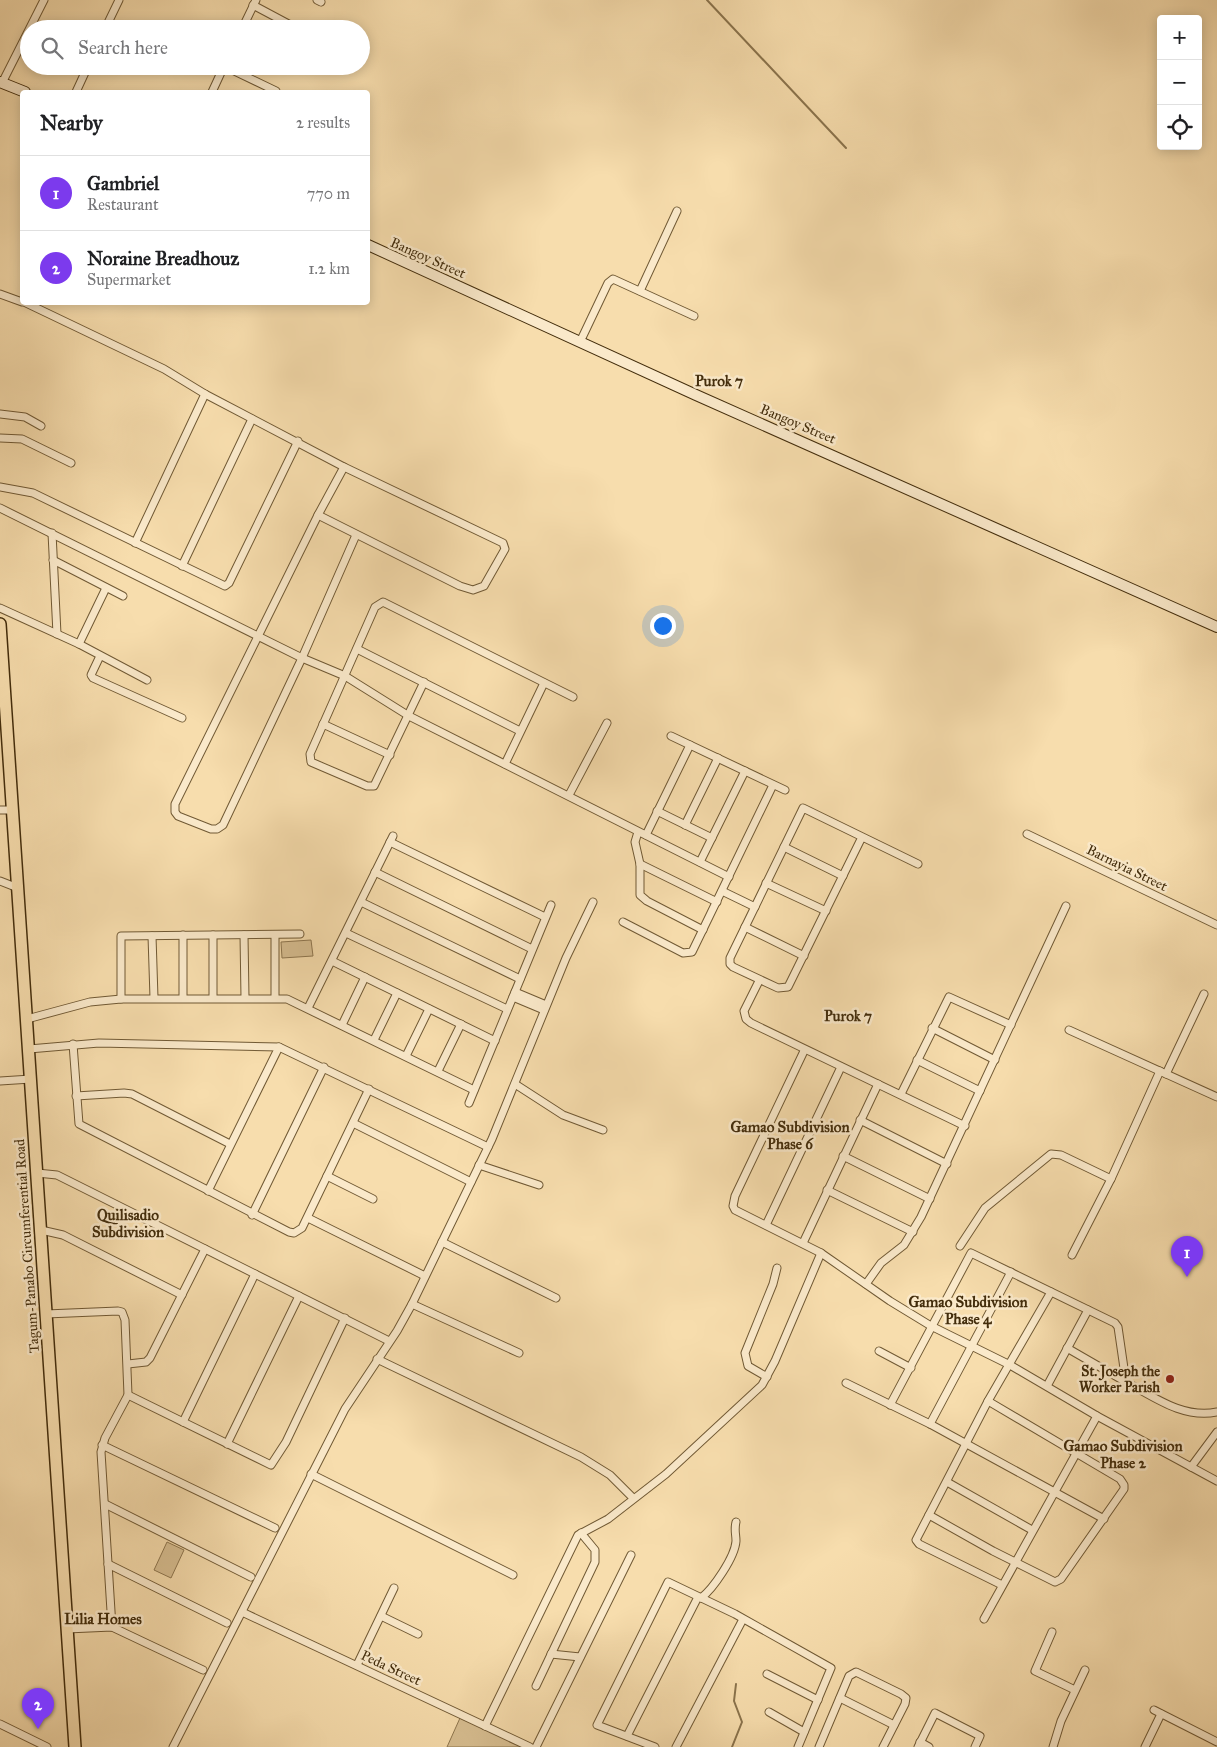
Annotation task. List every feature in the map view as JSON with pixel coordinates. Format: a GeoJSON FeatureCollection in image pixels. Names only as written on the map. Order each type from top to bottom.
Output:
{"type":"FeatureCollection","features":[{"type":"Feature","properties":{"kind":"main road"},"geometry":{"type":"LineString","coordinates":[[1,82],[20,90]]}},
{"type":"Feature","properties":{"kind":"main road","name":"Bangoy Street"},"geometry":{"type":"LineString","coordinates":[[370,246],[1217,627]]}},
{"type":"Feature","properties":{"kind":"main road","name":"Tagum-Panabo Circumferential Road"},"geometry":{"type":"LineString","coordinates":[[0,624],[75,1747]]}},
{"type":"Feature","properties":{"kind":"street"},"geometry":{"type":"LineString","coordinates":[[34,20],[44,0]]}},
{"type":"Feature","properties":{"kind":"street"},"geometry":{"type":"LineString","coordinates":[[109,20],[119,0]]}},
{"type":"Feature","properties":{"kind":"street"},"geometry":{"type":"LineString","coordinates":[[246,20],[255,3],[283,20]]}},
{"type":"Feature","properties":{"kind":"street"},"geometry":{"type":"LineString","coordinates":[[1,82],[20,46]]}},
{"type":"Feature","properties":{"kind":"street"},"geometry":{"type":"LineString","coordinates":[[77,90],[84,75]]}},
{"type":"Feature","properties":{"kind":"street"},"geometry":{"type":"LineString","coordinates":[[213,90],[220,75]]}},
{"type":"Feature","properties":{"kind":"street"},"geometry":{"type":"LineString","coordinates":[[243,75],[274,90]]}},
{"type":"Feature","properties":{"kind":"street"},"geometry":{"type":"LineString","coordinates":[[640,291],[676,211]]}},
{"type":"Feature","properties":{"kind":"street"},"geometry":{"type":"LineString","coordinates":[[580,342],[610,280],[613,279],[694,316]]}},
{"type":"Feature","properties":{"kind":"street"},"geometry":{"type":"LineString","coordinates":[[0,294],[20,301]]}},
{"type":"Feature","properties":{"kind":"street"},"geometry":{"type":"LineString","coordinates":[[29,305],[164,369],[252,419],[298,441],[344,467],[503,543],[505,547],[484,586],[473,590],[318,515]]}},
{"type":"Feature","properties":{"kind":"street"},"geometry":{"type":"LineString","coordinates":[[135,543],[205,394]]}},
{"type":"Feature","properties":{"kind":"street"},"geometry":{"type":"LineString","coordinates":[[0,414],[26,417],[41,426]]}},
{"type":"Feature","properties":{"kind":"street"},"geometry":{"type":"LineString","coordinates":[[182,566],[252,419]]}},
{"type":"Feature","properties":{"kind":"street"},"geometry":{"type":"LineString","coordinates":[[0,438],[22,440],[71,463]]}},
{"type":"Feature","properties":{"kind":"street"},"geometry":{"type":"LineString","coordinates":[[0,486],[33,493],[222,585],[229,583],[298,441]]}},
{"type":"Feature","properties":{"kind":"street"},"geometry":{"type":"LineString","coordinates":[[344,467],[318,515],[175,804],[175,812],[178,816],[211,829],[217,829],[223,825],[302,658],[356,535]]}},
{"type":"Feature","properties":{"kind":"street"},"geometry":{"type":"LineString","coordinates":[[0,508],[302,658],[345,676],[409,716],[729,877]]}},
{"type":"Feature","properties":{"kind":"street"},"geometry":{"type":"LineString","coordinates":[[52,533],[57,634]]}},
{"type":"Feature","properties":{"kind":"street"},"geometry":{"type":"LineString","coordinates":[[53,560],[123,596]]}},
{"type":"Feature","properties":{"kind":"street"},"geometry":{"type":"LineString","coordinates":[[80,644],[106,588]]}},
{"type":"Feature","properties":{"kind":"street"},"geometry":{"type":"LineString","coordinates":[[424,682],[378,782],[371,787],[313,764],[310,754],[375,607],[383,602],[573,697]]}},
{"type":"Feature","properties":{"kind":"street"},"geometry":{"type":"LineString","coordinates":[[0,608],[80,644],[147,680]]}},
{"type":"Feature","properties":{"kind":"street"},"geometry":{"type":"LineString","coordinates":[[357,649],[520,731]]}},
{"type":"Feature","properties":{"kind":"street"},"geometry":{"type":"LineString","coordinates":[[100,656],[91,675],[93,678],[182,718]]}},
{"type":"Feature","properties":{"kind":"street"},"geometry":{"type":"LineString","coordinates":[[506,764],[544,683]]}},
{"type":"Feature","properties":{"kind":"street"},"geometry":{"type":"LineString","coordinates":[[569,795],[607,723]]}},
{"type":"Feature","properties":{"kind":"street"},"geometry":{"type":"LineString","coordinates":[[323,724],[390,755]]}},
{"type":"Feature","properties":{"kind":"street"},"geometry":{"type":"LineString","coordinates":[[671,736],[785,790]]}},
{"type":"Feature","properties":{"kind":"street"},"geometry":{"type":"LineString","coordinates":[[646,836],[690,745]]}},
{"type":"Feature","properties":{"kind":"street"},"geometry":{"type":"LineString","coordinates":[[685,825],[718,758]]}},
{"type":"Feature","properties":{"kind":"street"},"geometry":{"type":"LineString","coordinates":[[700,862],[745,771]]}},
{"type":"Feature","properties":{"kind":"street"},"geometry":{"type":"LineString","coordinates":[[623,922],[687,954],[692,952],[773,784]]}},
{"type":"Feature","properties":{"kind":"street"},"geometry":{"type":"LineString","coordinates":[[862,837],[790,984],[785,989],[759,981],[730,964],[730,958],[802,808],[918,864]]}},
{"type":"Feature","properties":{"kind":"street"},"geometry":{"type":"LineString","coordinates":[[0,810],[12,810]]}},
{"type":"Feature","properties":{"kind":"street"},"geometry":{"type":"LineString","coordinates":[[657,811],[712,838]]}},
{"type":"Feature","properties":{"kind":"street"},"geometry":{"type":"LineString","coordinates":[[638,832],[635,842],[640,864],[639,891],[642,898],[703,930]]}},
{"type":"Feature","properties":{"kind":"street","name":"Barnayia Street"},"geometry":{"type":"LineString","coordinates":[[1027,834],[1217,925]]}},
{"type":"Feature","properties":{"kind":"street"},"geometry":{"type":"LineString","coordinates":[[308,1008],[392,839],[545,917]]}},
{"type":"Feature","properties":{"kind":"street"},"geometry":{"type":"LineString","coordinates":[[784,846],[843,876]]}},
{"type":"Feature","properties":{"kind":"street"},"geometry":{"type":"LineString","coordinates":[[640,864],[717,902]]}},
{"type":"Feature","properties":{"kind":"street"},"geometry":{"type":"LineString","coordinates":[[375,872],[532,949]]}},
{"type":"Feature","properties":{"kind":"street"},"geometry":{"type":"LineString","coordinates":[[0,881],[18,888]]}},
{"type":"Feature","properties":{"kind":"street"},"geometry":{"type":"LineString","coordinates":[[766,883],[826,911]]}},
{"type":"Feature","properties":{"kind":"street"},"geometry":{"type":"LineString","coordinates":[[722,891],[755,907]]}},
{"type":"Feature","properties":{"kind":"street"},"geometry":{"type":"LineString","coordinates":[[361,902],[520,979]]}},
{"type":"Feature","properties":{"kind":"street"},"geometry":{"type":"LineString","coordinates":[[173,1747],[353,1395],[412,1304],[488,1146],[545,1008],[593,902]]}},
{"type":"Feature","properties":{"kind":"street"},"geometry":{"type":"LineString","coordinates":[[469,1103],[550,904]]}},
{"type":"Feature","properties":{"kind":"street"},"geometry":{"type":"LineString","coordinates":[[866,1284],[881,1263],[904,1244],[913,1232],[965,1126],[1066,906]]}},
{"type":"Feature","properties":{"kind":"street"},"geometry":{"type":"LineString","coordinates":[[745,927],[804,956]]}},
{"type":"Feature","properties":{"kind":"street"},"geometry":{"type":"LineString","coordinates":[[346,933],[508,1009]]}},
{"type":"Feature","properties":{"kind":"street"},"geometry":{"type":"LineString","coordinates":[[121,999],[121,936],[300,934]]}},
{"type":"Feature","properties":{"kind":"street"},"geometry":{"type":"LineString","coordinates":[[183,935],[183,998]]}},
{"type":"Feature","properties":{"kind":"street"},"geometry":{"type":"LineString","coordinates":[[213,935],[213,998]]}},
{"type":"Feature","properties":{"kind":"street"},"geometry":{"type":"LineString","coordinates":[[244,935],[245,998]]}},
{"type":"Feature","properties":{"kind":"street"},"geometry":{"type":"LineString","coordinates":[[275,935],[275,998]]}},
{"type":"Feature","properties":{"kind":"street"},"geometry":{"type":"LineString","coordinates":[[152,936],[154,998]]}},
{"type":"Feature","properties":{"kind":"street"},"geometry":{"type":"LineString","coordinates":[[332,961],[495,1040]]}},
{"type":"Feature","properties":{"kind":"street"},"geometry":{"type":"LineString","coordinates":[[342,1025],[365,977]]}},
{"type":"Feature","properties":{"kind":"street"},"geometry":{"type":"LineString","coordinates":[[759,981],[744,1011],[746,1019],[804,1051],[901,1094],[965,1126]]}},
{"type":"Feature","properties":{"kind":"street"},"geometry":{"type":"LineString","coordinates":[[374,1040],[397,993]]}},
{"type":"Feature","properties":{"kind":"street"},"geometry":{"type":"LineString","coordinates":[[514,994],[545,1008]]}},
{"type":"Feature","properties":{"kind":"street"},"geometry":{"type":"LineString","coordinates":[[1072,1255],[1204,994]]}},
{"type":"Feature","properties":{"kind":"street"},"geometry":{"type":"LineString","coordinates":[[901,1094],[945,1002],[952,997],[1011,1025]]}},
{"type":"Feature","properties":{"kind":"street"},"geometry":{"type":"LineString","coordinates":[[27,1019],[90,1002],[121,999],[275,998],[293,1001],[474,1090]]}},
{"type":"Feature","properties":{"kind":"street"},"geometry":{"type":"LineString","coordinates":[[406,1056],[430,1009]]}},
{"type":"Feature","properties":{"kind":"street"},"geometry":{"type":"LineString","coordinates":[[438,1072],[461,1024]]}},
{"type":"Feature","properties":{"kind":"street"},"geometry":{"type":"LineString","coordinates":[[932,1028],[995,1060]]}},
{"type":"Feature","properties":{"kind":"street"},"geometry":{"type":"LineString","coordinates":[[1069,1030],[1217,1097]]}},
{"type":"Feature","properties":{"kind":"street"},"geometry":{"type":"LineString","coordinates":[[29,1049],[73,1044],[279,1047],[488,1146]]}},
{"type":"Feature","properties":{"kind":"street"},"geometry":{"type":"LineString","coordinates":[[73,1044],[78,1121],[83,1128],[208,1190],[252,1215],[294,1233],[302,1228],[308,1218],[369,1089]]}},
{"type":"Feature","properties":{"kind":"street"},"geometry":{"type":"LineString","coordinates":[[208,1190],[279,1047]]}},
{"type":"Feature","properties":{"kind":"street"},"geometry":{"type":"LineString","coordinates":[[804,1051],[735,1196],[733,1206],[735,1210],[822,1253],[890,1301],[932,1326],[1010,1365],[1097,1416],[1217,1481]]}},
{"type":"Feature","properties":{"kind":"street"},"geometry":{"type":"LineString","coordinates":[[917,1060],[980,1090]]}},
{"type":"Feature","properties":{"kind":"street"},"geometry":{"type":"LineString","coordinates":[[252,1215],[324,1067]]}},
{"type":"Feature","properties":{"kind":"street"},"geometry":{"type":"LineString","coordinates":[[766,1225],[841,1067]]}},
{"type":"Feature","properties":{"kind":"street"},"geometry":{"type":"LineString","coordinates":[[0,1082],[31,1079]]}},
{"type":"Feature","properties":{"kind":"street"},"geometry":{"type":"LineString","coordinates":[[515,1084],[563,1115],[603,1130]]}},
{"type":"Feature","properties":{"kind":"street"},"geometry":{"type":"LineString","coordinates":[[803,1243],[878,1084]]}},
{"type":"Feature","properties":{"kind":"street"},"geometry":{"type":"LineString","coordinates":[[76,1096],[132,1094],[230,1144]]}},
{"type":"Feature","properties":{"kind":"street"},"geometry":{"type":"LineString","coordinates":[[860,1120],[947,1164]]}},
{"type":"Feature","properties":{"kind":"street"},"geometry":{"type":"LineString","coordinates":[[353,1123],[471,1182]]}},
{"type":"Feature","properties":{"kind":"street"},"geometry":{"type":"LineString","coordinates":[[960,1246],[985,1208],[1051,1154],[1061,1155],[1111,1178]]}},
{"type":"Feature","properties":{"kind":"street"},"geometry":{"type":"LineString","coordinates":[[843,1156],[930,1199]]}},
{"type":"Feature","properties":{"kind":"street"},"geometry":{"type":"LineString","coordinates":[[479,1165],[539,1185]]}},
{"type":"Feature","properties":{"kind":"street"},"geometry":{"type":"LineString","coordinates":[[37,1173],[57,1175],[389,1341]]}},
{"type":"Feature","properties":{"kind":"street"},"geometry":{"type":"LineString","coordinates":[[327,1176],[373,1199]]}},
{"type":"Feature","properties":{"kind":"street"},"geometry":{"type":"LineString","coordinates":[[827,1190],[913,1232]]}},
{"type":"Feature","properties":{"kind":"street"},"geometry":{"type":"LineString","coordinates":[[308,1218],[425,1276]]}},
{"type":"Feature","properties":{"kind":"street"},"geometry":{"type":"LineString","coordinates":[[41,1230],[63,1235],[182,1295]]}},
{"type":"Feature","properties":{"kind":"street"},"geometry":{"type":"LineString","coordinates":[[442,1242],[556,1298]]}},
{"type":"Feature","properties":{"kind":"street"},"geometry":{"type":"LineString","coordinates":[[128,1364],[148,1360],[205,1249]]}},
{"type":"Feature","properties":{"kind":"street"},"geometry":{"type":"LineString","coordinates":[[485,1726],[554,1582],[581,1533],[608,1519],[677,1464],[757,1390],[767,1377],[822,1253]]}},
{"type":"Feature","properties":{"kind":"street"},"geometry":{"type":"LineString","coordinates":[[890,1405],[969,1254],[974,1253],[1109,1319],[1118,1327],[1126,1382]]}},
{"type":"Feature","properties":{"kind":"street"},"geometry":{"type":"LineString","coordinates":[[767,1377],[748,1366],[745,1353],[773,1284],[777,1268]]}},
{"type":"Feature","properties":{"kind":"street"},"geometry":{"type":"LineString","coordinates":[[930,1424],[1011,1272]]}},
{"type":"Feature","properties":{"kind":"street"},"geometry":{"type":"LineString","coordinates":[[183,1422],[255,1274]]}},
{"type":"Feature","properties":{"kind":"street"},"geometry":{"type":"LineString","coordinates":[[1002,1585],[916,1542],[988,1401],[1051,1292]]}},
{"type":"Feature","properties":{"kind":"street"},"geometry":{"type":"LineString","coordinates":[[227,1444],[299,1296]]}},
{"type":"Feature","properties":{"kind":"street"},"geometry":{"type":"LineString","coordinates":[[412,1304],[519,1353]]}},
{"type":"Feature","properties":{"kind":"street"},"geometry":{"type":"LineString","coordinates":[[1047,1386],[1088,1310]]}},
{"type":"Feature","properties":{"kind":"street"},"geometry":{"type":"LineString","coordinates":[[46,1314],[113,1311],[122,1312],[125,1320],[128,1395],[102,1445],[101,1461],[112,1627]]}},
{"type":"Feature","properties":{"kind":"street"},"geometry":{"type":"LineString","coordinates":[[128,1395],[271,1465],[286,1442],[345,1318]]}},
{"type":"Feature","properties":{"kind":"street"},"geometry":{"type":"LineString","coordinates":[[1066,1348],[1126,1382],[1185,1412],[1196,1414],[1217,1412]]}},
{"type":"Feature","properties":{"kind":"street"},"geometry":{"type":"LineString","coordinates":[[879,1351],[911,1368]]}},
{"type":"Feature","properties":{"kind":"street"},"geometry":{"type":"LineString","coordinates":[[377,1359],[582,1457],[610,1475],[633,1498]]}},
{"type":"Feature","properties":{"kind":"street"},"geometry":{"type":"LineString","coordinates":[[846,1383],[966,1443],[1104,1520]]}},
{"type":"Feature","properties":{"kind":"street"},"geometry":{"type":"LineString","coordinates":[[929,1515],[1014,1563],[1050,1581],[1058,1581],[1104,1520],[1124,1489],[1123,1482],[988,1401]]}},
{"type":"Feature","properties":{"kind":"street"},"geometry":{"type":"LineString","coordinates":[[984,1619],[1097,1416]]}},
{"type":"Feature","properties":{"kind":"street"},"geometry":{"type":"LineString","coordinates":[[1191,1467],[1217,1432]]}},
{"type":"Feature","properties":{"kind":"street"},"geometry":{"type":"LineString","coordinates":[[102,1445],[275,1528]]}},
{"type":"Feature","properties":{"kind":"street"},"geometry":{"type":"LineString","coordinates":[[312,1474],[513,1575]]}},
{"type":"Feature","properties":{"kind":"street"},"geometry":{"type":"LineString","coordinates":[[946,1482],[1032,1530]]}},
{"type":"Feature","properties":{"kind":"street"},"geometry":{"type":"LineString","coordinates":[[105,1504],[251,1577]]}},
{"type":"Feature","properties":{"kind":"street"},"geometry":{"type":"LineString","coordinates":[[627,1736],[699,1597],[715,1586],[725,1567],[736,1542],[734,1531],[736,1522]]}},
{"type":"Feature","properties":{"kind":"street"},"geometry":{"type":"LineString","coordinates":[[536,1686],[596,1558],[592,1546],[581,1533]]}},
{"type":"Feature","properties":{"kind":"street"},"geometry":{"type":"LineString","coordinates":[[536,1747],[631,1555]]}},
{"type":"Feature","properties":{"kind":"street"},"geometry":{"type":"LineString","coordinates":[[108,1564],[227,1623]]}},
{"type":"Feature","properties":{"kind":"street"},"geometry":{"type":"LineString","coordinates":[[655,1747],[597,1725],[668,1582],[734,1614],[742,1621],[831,1668],[798,1747]]}},
{"type":"Feature","properties":{"kind":"street"},"geometry":{"type":"LineString","coordinates":[[357,1665],[394,1588]]}},
{"type":"Feature","properties":{"kind":"street","name":"Peda Street"},"geometry":{"type":"LineString","coordinates":[[242,1612],[530,1747]]}},
{"type":"Feature","properties":{"kind":"street"},"geometry":{"type":"LineString","coordinates":[[380,1616],[418,1634]]}},
{"type":"Feature","properties":{"kind":"street"},"geometry":{"type":"LineString","coordinates":[[676,1747],[742,1621]]}},
{"type":"Feature","properties":{"kind":"street"},"geometry":{"type":"LineString","coordinates":[[67,1629],[112,1627],[203,1670]]}},
{"type":"Feature","properties":{"kind":"street"},"geometry":{"type":"LineString","coordinates":[[1052,1632],[1035,1671],[1075,1690]]}},
{"type":"Feature","properties":{"kind":"street"},"geometry":{"type":"LineString","coordinates":[[551,1654],[580,1658]]}},
{"type":"Feature","properties":{"kind":"street"},"geometry":{"type":"LineString","coordinates":[[1053,1747],[1075,1690],[1085,1670]]}},
{"type":"Feature","properties":{"kind":"street"},"geometry":{"type":"LineString","coordinates":[[821,1746],[849,1676],[856,1672],[904,1696],[905,1704],[883,1747]]}},
{"type":"Feature","properties":{"kind":"street"},"geometry":{"type":"LineString","coordinates":[[767,1674],[818,1700]]}},
{"type":"Feature","properties":{"kind":"street"},"geometry":{"type":"LineString","coordinates":[[840,1698],[894,1725]]}},
{"type":"Feature","properties":{"kind":"street"},"geometry":{"type":"LineString","coordinates":[[1154,1710],[1217,1742]]}},
{"type":"Feature","properties":{"kind":"street"},"geometry":{"type":"LineString","coordinates":[[769,1712],[804,1732]]}},
{"type":"Feature","properties":{"kind":"street"},"geometry":{"type":"LineString","coordinates":[[929,1747],[919,1745],[935,1713],[980,1736],[975,1747]]}},
{"type":"Feature","properties":{"kind":"street"},"geometry":{"type":"LineString","coordinates":[[1145,1747],[1161,1714]]}},
{"type":"Feature","properties":{"kind":"street"},"geometry":{"type":"LineString","coordinates":[[0,1724],[47,1747]]}},
{"type":"Feature","properties":{"kind":"shaded area"},"geometry":{"type":"Polygon","coordinates":[[[311,940],[313,956],[282,958],[281,942],[311,940]]]}},
{"type":"Feature","properties":{"kind":"shaded area"},"geometry":{"type":"Polygon","coordinates":[[[167,1542],[184,1550],[171,1578],[154,1570],[167,1542]]]}},
{"type":"Feature","properties":{"kind":"shaded area"},"geometry":{"type":"Polygon","coordinates":[[[460,1718],[524,1747],[447,1747],[460,1718]]]}},
{"type":"Feature","properties":{"kind":"waterway"},"geometry":{"type":"LineString","coordinates":[[707,0],[846,148]]}},
{"type":"Feature","properties":{"kind":"waterway"},"geometry":{"type":"LineString","coordinates":[[732,1747],[742,1722],[734,1701],[736,1684]]}},
{"type":"Feature","properties":{"kind":"place","name":"Gambriel"},"geometry":{"type":"Point","coordinates":[1187,1277]}},
{"type":"Feature","properties":{"kind":"place","name":"St. Joseph the Worker Parish"},"geometry":{"type":"Point","coordinates":[1170,1379]}},
{"type":"Feature","properties":{"kind":"place","name":"Noraine Breadhouz"},"geometry":{"type":"Point","coordinates":[38,1729]}},
{"type":"Feature","properties":{"kind":"district","name":"Purok 7"},"geometry":{"type":"Point","coordinates":[719,381]}},
{"type":"Feature","properties":{"kind":"district","name":"Purok 7"},"geometry":{"type":"Point","coordinates":[848,1016]}},
{"type":"Feature","properties":{"kind":"district","name":"Gamao Subdivision Phase 6"},"geometry":{"type":"Point","coordinates":[790,1136]}},
{"type":"Feature","properties":{"kind":"district","name":"Quilisadio Subdivision"},"geometry":{"type":"Point","coordinates":[128,1224]}},
{"type":"Feature","properties":{"kind":"district","name":"Gamao Subdivision Phase 4"},"geometry":{"type":"Point","coordinates":[968,1310]}},
{"type":"Feature","properties":{"kind":"district","name":"Gamao Subdivision Phase 2"},"geometry":{"type":"Point","coordinates":[1123,1454]}},
{"type":"Feature","properties":{"kind":"district","name":"Lilia Homes"},"geometry":{"type":"Point","coordinates":[103,1619]}}]}
